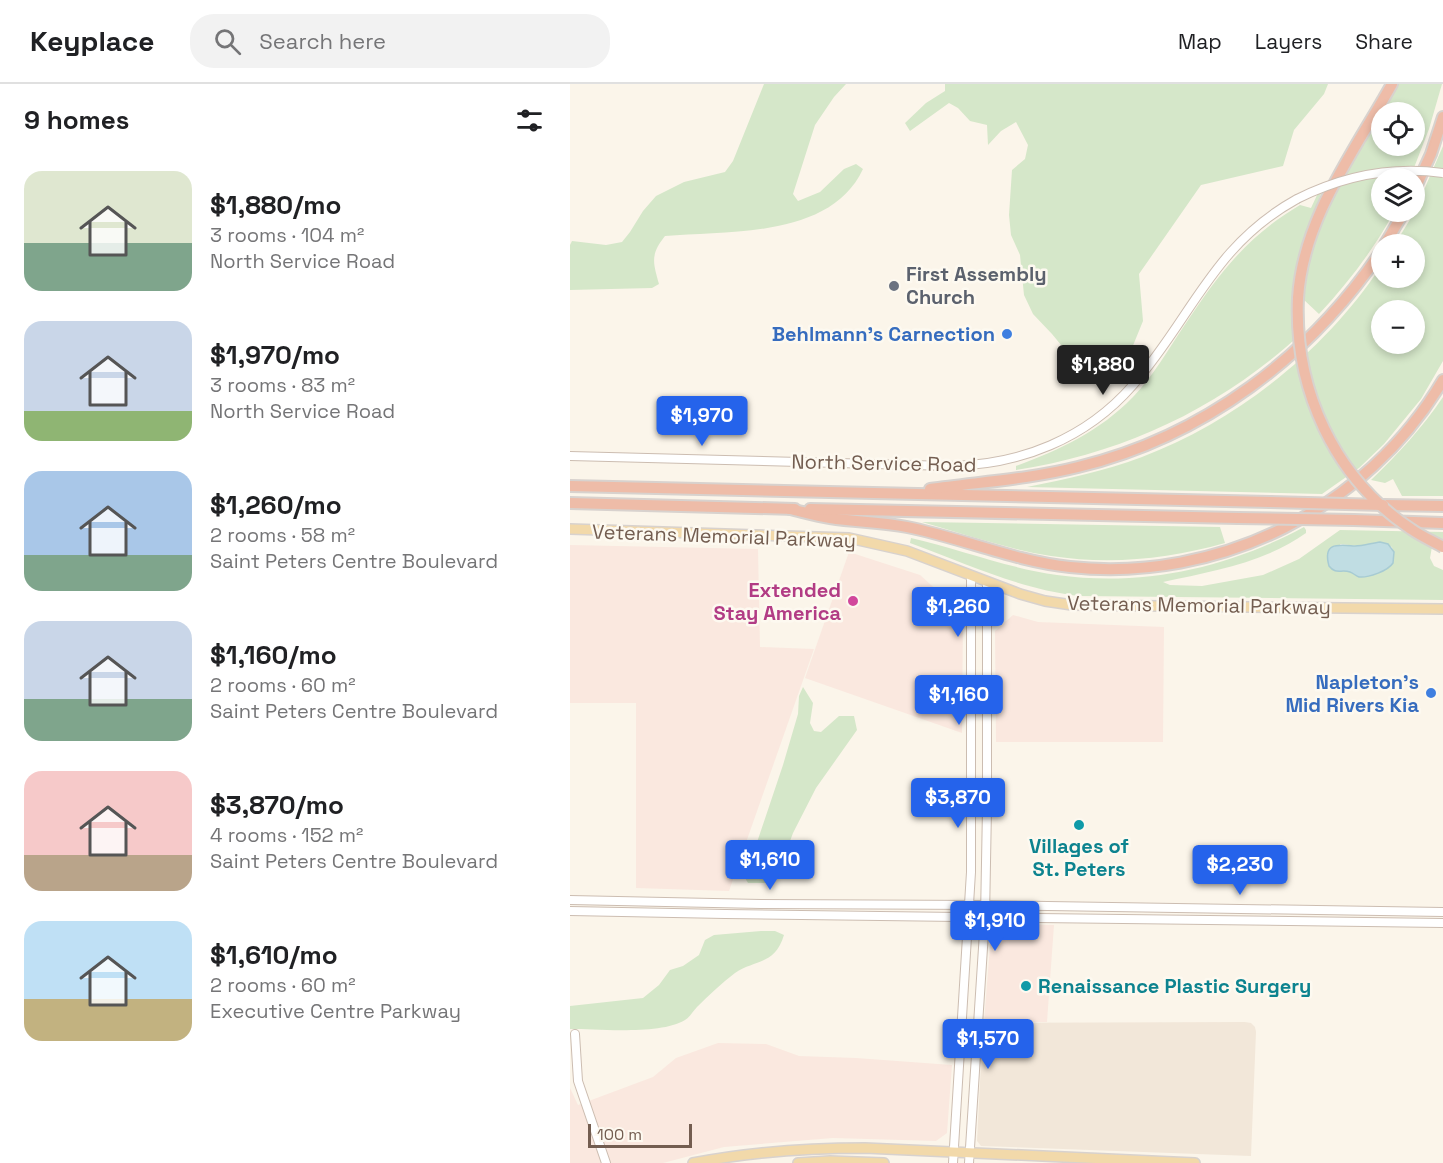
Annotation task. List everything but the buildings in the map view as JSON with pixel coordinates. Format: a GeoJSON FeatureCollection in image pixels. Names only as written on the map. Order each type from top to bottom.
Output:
{"type":"FeatureCollection","features":[{"type":"Feature","properties":{"kind":"highway"},"geometry":{"type":"LineString","coordinates":[[1392,84],[1319,214],[1304,258],[1298,298],[1298,334],[1304,373],[1316,411],[1334,448],[1355,478],[1386,509],[1410,529],[1443,547]]}},
{"type":"Feature","properties":{"kind":"highway"},"geometry":{"type":"LineString","coordinates":[[1425,168],[1443,117]]}},
{"type":"Feature","properties":{"kind":"highway"},"geometry":{"type":"LineString","coordinates":[[897,493],[1054,473],[1122,454],[1177,431],[1221,407],[1284,361],[1339,306],[1371,264]]}},
{"type":"Feature","properties":{"kind":"highway"},"geometry":{"type":"LineString","coordinates":[[790,509],[829,518],[906,527],[1028,560],[1070,567],[1130,569],[1171,565],[1243,546],[1306,517],[1334,499],[1370,469],[1405,434],[1443,380]]}},
{"type":"Feature","properties":{"kind":"highway"},"geometry":{"type":"LineString","coordinates":[[570,486],[1443,506]]}},
{"type":"Feature","properties":{"kind":"highway"},"geometry":{"type":"LineString","coordinates":[[570,503],[1443,523]]}},
{"type":"Feature","properties":{"kind":"main road","name":"Veterans Memorial Parkway"},"geometry":{"type":"LineString","coordinates":[[570,529],[849,538],[908,551],[987,583],[1045,601],[1098,606],[1443,609]]}},
{"type":"Feature","properties":{"kind":"main road"},"geometry":{"type":"LineString","coordinates":[[693,1163],[753,1153],[817,1148],[865,1148],[953,1158],[1195,1163]]}},
{"type":"Feature","properties":{"kind":"main road"},"geometry":{"type":"LineString","coordinates":[[798,1163],[830,1161],[884,1163]]}},
{"type":"Feature","properties":{"kind":"street","name":"North Service Road"},"geometry":{"type":"LineString","coordinates":[[570,456],[950,466],[995,463],[1032,454],[1080,431],[1133,385],[1224,258],[1255,227],[1297,199],[1330,184],[1366,175],[1404,171],[1443,173]]}},
{"type":"Feature","properties":{"kind":"street"},"geometry":{"type":"LineString","coordinates":[[953,1158],[969,917],[971,576]]}},
{"type":"Feature","properties":{"kind":"street"},"geometry":{"type":"LineString","coordinates":[[969,1158],[985,917],[987,583]]}},
{"type":"Feature","properties":{"kind":"street"},"geometry":{"type":"LineString","coordinates":[[570,900],[1443,912]]}},
{"type":"Feature","properties":{"kind":"street"},"geometry":{"type":"LineString","coordinates":[[570,910],[1443,922]]}},
{"type":"Feature","properties":{"kind":"street"},"geometry":{"type":"LineString","coordinates":[[576,1034],[579,1082],[606,1163]]}},
{"type":"Feature","properties":{"kind":"shaded area"},"geometry":{"type":"Polygon","coordinates":[[[570,545],[758,549],[760,647],[814,649],[729,891],[636,888],[636,703],[570,703],[570,545]]]}},
{"type":"Feature","properties":{"kind":"shaded area"},"geometry":{"type":"Polygon","coordinates":[[[849,552],[920,575],[963,614],[962,733],[805,678],[849,552]]]}},
{"type":"Feature","properties":{"kind":"shaded area"},"geometry":{"type":"Polygon","coordinates":[[[1013,615],[1038,622],[1164,627],[1163,742],[996,742],[995,631],[1013,615]]]}},
{"type":"Feature","properties":{"kind":"shaded area"},"geometry":{"type":"Polygon","coordinates":[[[997,924],[1054,925],[1047,1022],[984,1022],[991,933],[997,924]]]}},
{"type":"Feature","properties":{"kind":"shaded area"},"geometry":{"type":"Polygon","coordinates":[[[983,1023],[1251,1023],[1256,1032],[1251,1156],[981,1146],[977,1141],[983,1023]]]}},
{"type":"Feature","properties":{"kind":"shaded area"},"geometry":{"type":"Polygon","coordinates":[[[718,1043],[766,1044],[799,1056],[952,1065],[947,1133],[936,1141],[833,1138],[724,1147],[663,1163],[570,1163],[570,1088],[578,1105],[653,1077],[676,1058],[718,1043]]]}},
{"type":"Feature","properties":{"kind":"green space"},"geometry":{"type":"Polygon","coordinates":[[[764,84],[846,84],[815,125],[793,194],[798,201],[820,192],[844,169],[856,164],[863,169],[848,191],[828,208],[776,227],[665,236],[657,248],[654,259],[659,284],[652,288],[570,290],[570,245],[572,241],[606,245],[622,242],[656,196],[684,182],[725,172],[733,161],[764,84]]]}},
{"type":"Feature","properties":{"kind":"green space"},"geometry":{"type":"Polygon","coordinates":[[[945,84],[1328,84],[1324,94],[1294,130],[1283,166],[1201,185],[1139,274],[1143,321],[1132,348],[1096,369],[1066,351],[1033,314],[1024,295],[1020,255],[1011,235],[1009,215],[1012,170],[1025,159],[1028,145],[1016,122],[1001,131],[988,145],[987,125],[970,121],[958,108],[949,103],[910,131],[905,123],[926,103],[945,91],[945,84]]]}},
{"type":"Feature","properties":{"kind":"green space"},"geometry":{"type":"Polygon","coordinates":[[[1397,84],[1442,84],[1425,139],[1425,102],[1387,102],[1397,84]]]}},
{"type":"Feature","properties":{"kind":"green space"},"geometry":{"type":"Polygon","coordinates":[[[1371,129],[1371,156],[1419,156],[1414,168],[1371,168],[1371,222],[1388,222],[1381,234],[1371,234],[1371,249],[1319,314],[1303,299],[1308,258],[1327,205],[1371,129]]]}},
{"type":"Feature","properties":{"kind":"green space"},"geometry":{"type":"Polygon","coordinates":[[[1443,146],[1443,361],[1421,399],[1384,444],[1359,468],[1322,494],[1027,487],[1100,471],[1128,462],[1177,442],[1212,424],[1245,403],[1306,354],[1334,326],[1371,280],[1371,288],[1425,288],[1425,234],[1401,234],[1408,222],[1425,222],[1425,188],[1443,146]]]}},
{"type":"Feature","properties":{"kind":"green space"},"geometry":{"type":"Polygon","coordinates":[[[1318,193],[1321,194],[1296,269],[1292,301],[1291,319],[1303,332],[1239,383],[1170,423],[1095,452],[1016,470],[1016,466],[1093,430],[1120,409],[1133,397],[1160,363],[1209,290],[1234,258],[1281,217],[1300,205],[1311,208],[1318,193]]]}},
{"type":"Feature","properties":{"kind":"green space"},"geometry":{"type":"Polygon","coordinates":[[[1443,397],[1443,496],[1402,496],[1393,479],[1385,483],[1371,480],[1409,440],[1443,397]]]}},
{"type":"Feature","properties":{"kind":"green space"},"geometry":{"type":"Polygon","coordinates":[[[922,522],[1220,527],[1225,543],[1161,557],[1117,560],[1073,559],[1018,549],[922,522]]]}},
{"type":"Feature","properties":{"kind":"green space"},"geometry":{"type":"Polygon","coordinates":[[[1304,527],[1306,530],[1306,533],[1290,543],[1255,559],[1219,570],[1163,582],[1170,585],[1202,586],[1263,575],[1299,559],[1340,530],[1443,532],[1443,540],[1433,541],[1430,558],[1434,566],[1443,570],[1443,600],[1079,596],[1013,581],[910,543],[911,538],[929,542],[1038,572],[1089,578],[1121,578],[1184,571],[1215,563],[1275,541],[1304,527]],[[1380,542],[1358,546],[1340,544],[1350,572],[1372,575],[1390,567],[1394,557],[1392,547],[1380,542]]]}},
{"type":"Feature","properties":{"kind":"green space"},"geometry":{"type":"Polygon","coordinates":[[[803,687],[813,703],[810,723],[814,731],[821,732],[839,716],[854,716],[857,730],[816,788],[793,833],[779,871],[770,883],[748,883],[745,878],[783,765],[798,714],[799,696],[803,687]]]}},
{"type":"Feature","properties":{"kind":"green space"},"geometry":{"type":"Polygon","coordinates":[[[775,931],[784,935],[776,952],[735,973],[685,1020],[661,1028],[570,1029],[570,1006],[643,998],[659,985],[670,970],[683,966],[699,955],[705,940],[714,935],[775,931]]]}},
{"type":"Feature","properties":{"kind":"water"},"geometry":{"type":"Polygon","coordinates":[[[1380,542],[1388,544],[1394,552],[1393,563],[1382,571],[1359,577],[1347,571],[1336,571],[1329,566],[1328,552],[1334,546],[1358,546],[1380,542]]]}},
{"type":"Feature","properties":{"kind":"place","name":"First Assembly Church"},"geometry":{"type":"Point","coordinates":[894,286]}},
{"type":"Feature","properties":{"kind":"place","name":"Behlmann's Carnection"},"geometry":{"type":"Point","coordinates":[1007,334]}},
{"type":"Feature","properties":{"kind":"place","name":"Extended Stay America"},"geometry":{"type":"Point","coordinates":[853,601]}},
{"type":"Feature","properties":{"kind":"place","name":"Napleton's Mid Rivers Kia"},"geometry":{"type":"Point","coordinates":[1431,693]}},
{"type":"Feature","properties":{"kind":"place","name":"Villages of St. Peters"},"geometry":{"type":"Point","coordinates":[1079,825]}},
{"type":"Feature","properties":{"kind":"place","name":"Renaissance Plastic Surgery"},"geometry":{"type":"Point","coordinates":[1026,986]}}]}
